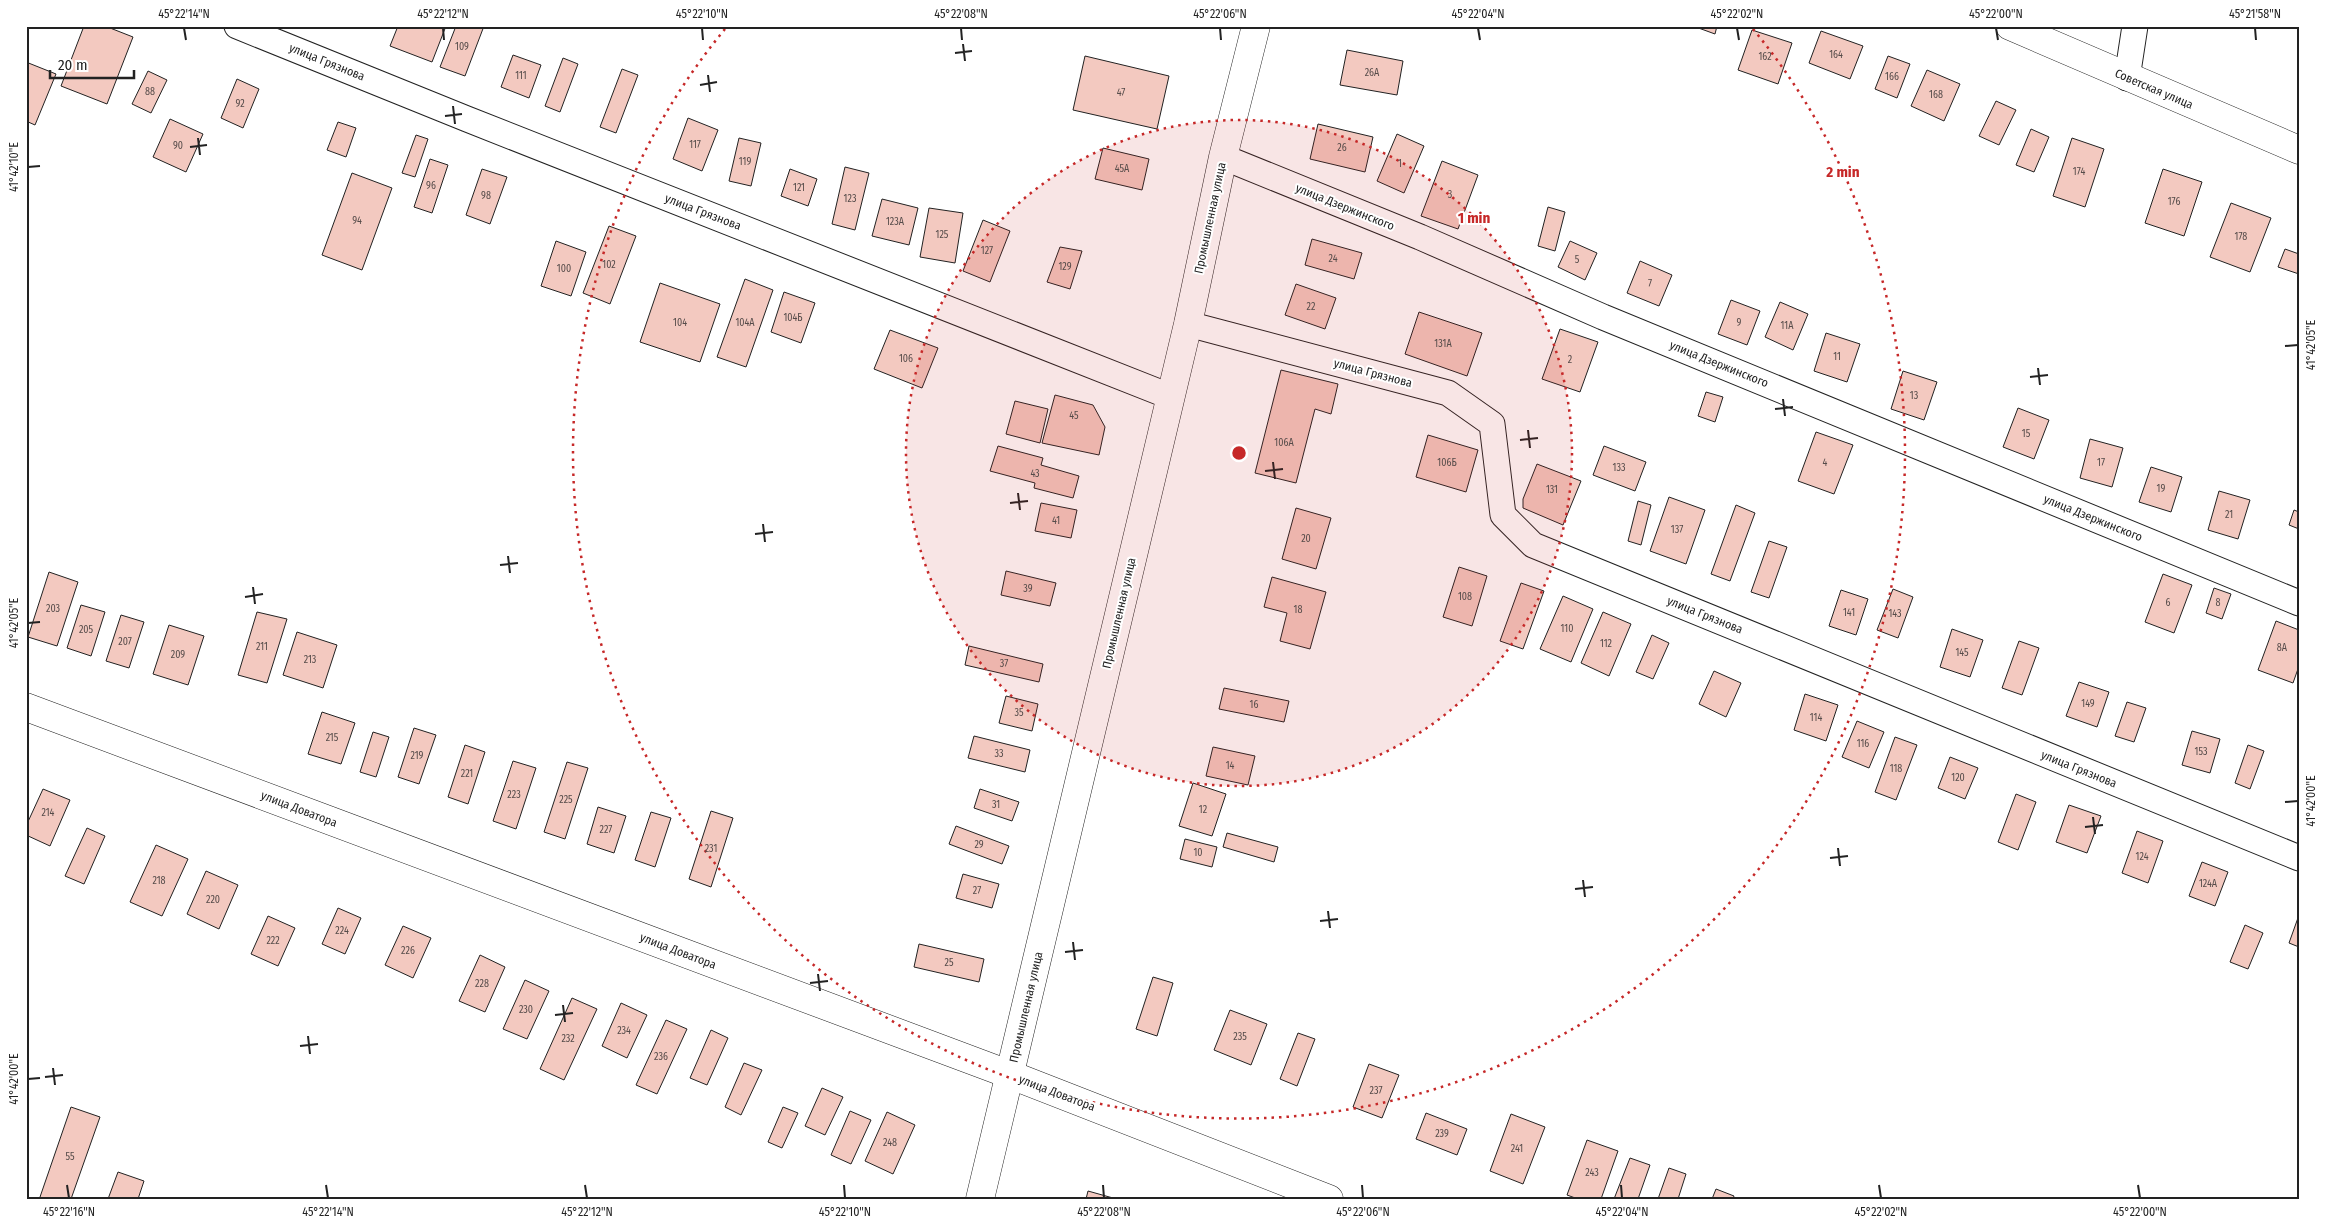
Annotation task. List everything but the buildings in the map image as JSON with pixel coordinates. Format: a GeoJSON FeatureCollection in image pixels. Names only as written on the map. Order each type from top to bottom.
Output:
{"type":"FeatureCollection","features":[{"type":"Feature","properties":{"kind":"main road","name":"Промышленная улица"},"geometry":{"type":"LineString","coordinates":[[980,1199],[1169,396],[1188,324],[1223,157],[1256,26]]}},
{"type":"Feature","properties":{"kind":"main road","name":"Советская улица"},"geometry":{"type":"LineString","coordinates":[[2010,26],[2127,78],[2299,150]]}},
{"type":"Feature","properties":{"kind":"main road","name":"улица Доватора"},"geometry":{"type":"LineString","coordinates":[[26,707],[1010,1075],[1329,1199]]}},
{"type":"Feature","properties":{"kind":"street","name":"улица Грязнова"},"geometry":{"type":"LineString","coordinates":[[237,26],[467,119],[1169,396]]}},
{"type":"Feature","properties":{"kind":"street"},"geometry":{"type":"LineString","coordinates":[[2127,78],[2135,26]]}},
{"type":"Feature","properties":{"kind":"street","name":"улица Дзержинского"},"geometry":{"type":"LineString","coordinates":[[1223,157],[1420,237],[1603,316],[2299,603]]}},
{"type":"Feature","properties":{"kind":"street","name":"улица Грязнова"},"geometry":{"type":"LineString","coordinates":[[1188,324],[1448,393],[1492,424],[1503,515],[1533,545],[2299,858]]}}]}
